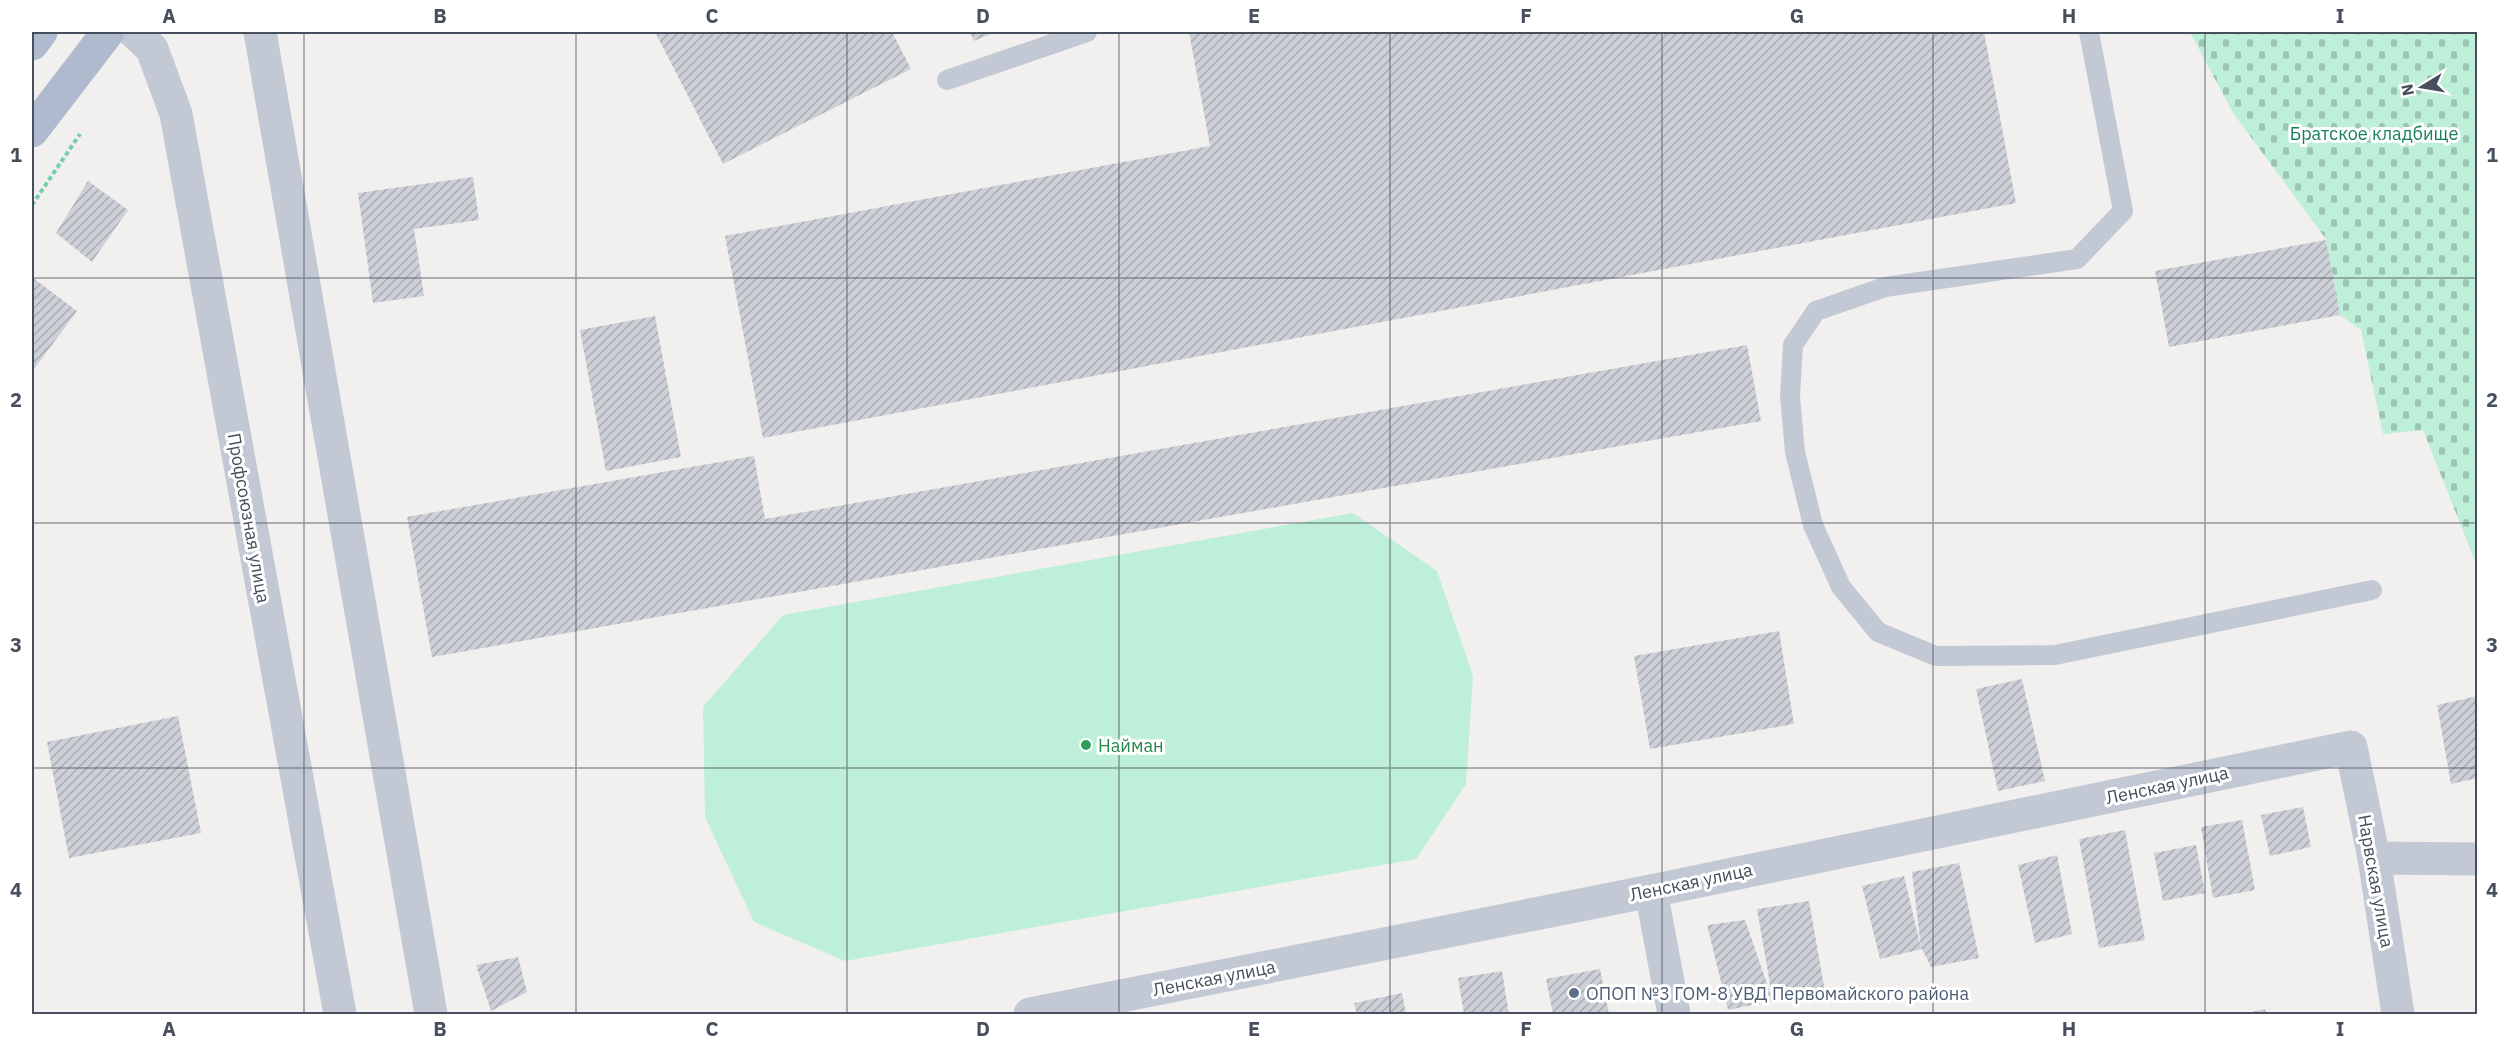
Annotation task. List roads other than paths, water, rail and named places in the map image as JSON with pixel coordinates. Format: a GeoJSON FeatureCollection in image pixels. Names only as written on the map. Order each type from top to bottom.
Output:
{"type":"FeatureCollection","features":[{"type":"Feature","properties":{"kind":"main road"},"geometry":{"type":"LineString","coordinates":[[32,44],[40,32]]}},
{"type":"Feature","properties":{"kind":"main road"},"geometry":{"type":"LineString","coordinates":[[32,131],[108,32]]}},
{"type":"Feature","properties":{"kind":"street","name":"Профсоюзная улица"},"geometry":{"type":"LineString","coordinates":[[134,32],[152,49],[176,114],[340,1014]]}},
{"type":"Feature","properties":{"kind":"street"},"geometry":{"type":"LineString","coordinates":[[260,32],[431,1014]]}},
{"type":"Feature","properties":{"kind":"street","name":"Нарвская улица"},"geometry":{"type":"LineString","coordinates":[[2351,747],[2374,858],[2398,1014]]}},
{"type":"Feature","properties":{"kind":"street","name":"Ленская улица"},"geometry":{"type":"LineString","coordinates":[[1030,1014],[1651,891],[2351,747]]}},
{"type":"Feature","properties":{"kind":"street"},"geometry":{"type":"LineString","coordinates":[[2374,858],[2478,859]]}},
{"type":"Feature","properties":{"kind":"street"},"geometry":{"type":"LineString","coordinates":[[1651,891],[1674,1014]]}},
{"type":"Feature","properties":{"kind":"lane"},"geometry":{"type":"LineString","coordinates":[[947,80],[1087,32]]}},
{"type":"Feature","properties":{"kind":"lane"},"geometry":{"type":"LineString","coordinates":[[2089,32],[2123,211],[2077,259],[1885,287],[1816,310],[1793,345],[1790,395],[1795,452],[1813,525],[1841,587],[1878,632],[1936,656],[2055,655],[2372,590]]}},
{"type":"Feature","properties":{"kind":"place","name":"Найман"},"geometry":{"type":"Point","coordinates":[1086,745]}},
{"type":"Feature","properties":{"kind":"place","name":"ОПОП №3 ГОМ-8 УВД Первомайского района"},"geometry":{"type":"Point","coordinates":[1574,993]}},
{"type":"Feature","properties":{"kind":"park label","name":"Братское кладбище"},"geometry":{"type":"Point","coordinates":[2374,133]}}]}
